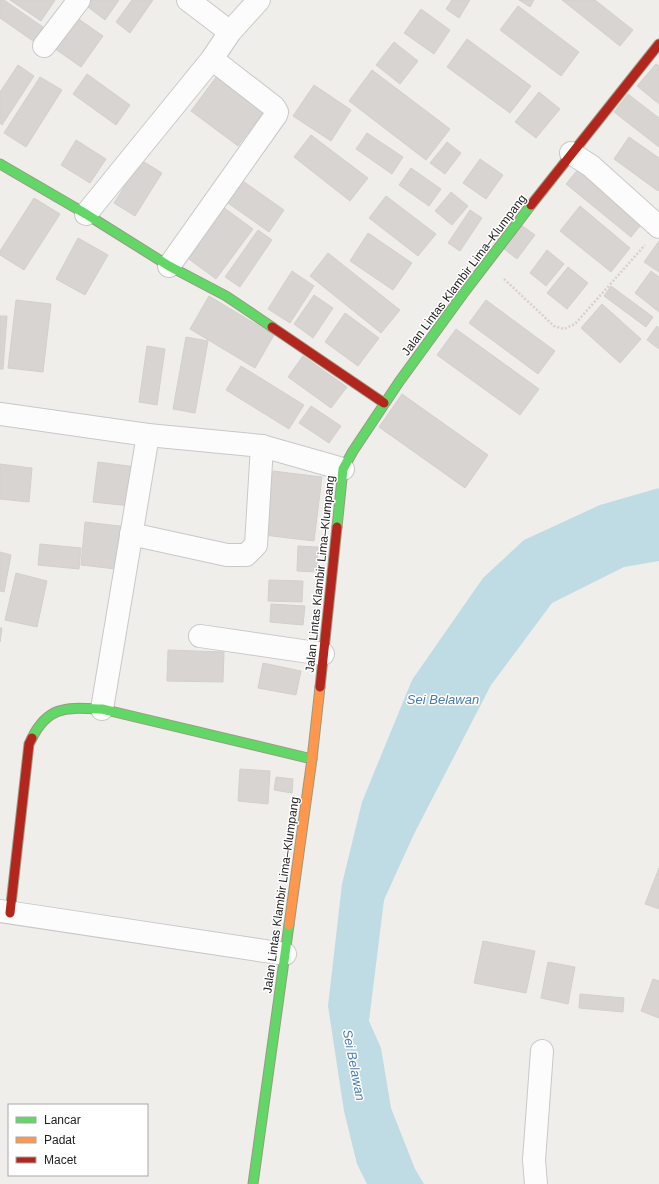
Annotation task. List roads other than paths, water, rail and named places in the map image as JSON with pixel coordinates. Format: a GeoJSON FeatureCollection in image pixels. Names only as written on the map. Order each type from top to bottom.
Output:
{"type":"FeatureCollection","features":[{"type":"Feature","properties":{"kind":"main road","name":"Jalan Lintas Klambir Lima–Klumpang"},"geometry":{"type":"LineString","coordinates":[[253,1184],[312,759],[343,468],[355,445],[384,403],[487,262],[571,153],[657,51]]}},
{"type":"Feature","properties":{"kind":"main road"},"geometry":{"type":"LineString","coordinates":[[0,164],[86,214],[169,266],[226,296],[384,403]]}},
{"type":"Feature","properties":{"kind":"main road"},"geometry":{"type":"LineString","coordinates":[[5,912],[29,744],[34,732],[44,719],[55,711],[67,708],[102,709],[312,759]]}},
{"type":"Feature","properties":{"kind":"street"},"geometry":{"type":"LineString","coordinates":[[44,46],[79,0]]}},
{"type":"Feature","properties":{"kind":"street"},"geometry":{"type":"LineString","coordinates":[[188,0],[230,32]]}},
{"type":"Feature","properties":{"kind":"street"},"geometry":{"type":"LineString","coordinates":[[86,214],[212,59],[230,32],[259,0]]}},
{"type":"Feature","properties":{"kind":"street"},"geometry":{"type":"LineString","coordinates":[[169,266],[277,112],[274,107],[212,59]]}},
{"type":"Feature","properties":{"kind":"street"},"geometry":{"type":"LineString","coordinates":[[571,153],[591,166],[654,234]]}},
{"type":"Feature","properties":{"kind":"street"},"geometry":{"type":"LineString","coordinates":[[0,414],[148,435],[262,446],[343,468]]}},
{"type":"Feature","properties":{"kind":"street"},"geometry":{"type":"LineString","coordinates":[[102,709],[148,435]]}},
{"type":"Feature","properties":{"kind":"street"},"geometry":{"type":"LineString","coordinates":[[131,534],[227,555],[246,555],[256,545],[262,446]]}},
{"type":"Feature","properties":{"kind":"street"},"geometry":{"type":"LineString","coordinates":[[200,636],[323,654]]}},
{"type":"Feature","properties":{"kind":"street"},"geometry":{"type":"LineString","coordinates":[[5,912],[285,954]]}},
{"type":"Feature","properties":{"kind":"street"},"geometry":{"type":"LineString","coordinates":[[536,1184],[534,1160],[542,1051]]}},
{"type":"Feature","properties":{"kind":"water","name":"Sei Belawan"},"geometry":{"type":"Polygon","coordinates":[[[659,488],[659,561],[624,567],[552,603],[491,685],[414,834],[384,900],[369,1021],[381,1048],[391,1108],[415,1169],[424,1184],[367,1184],[357,1164],[344,1111],[328,1006],[342,884],[362,802],[412,680],[483,578],[524,540],[600,505],[659,488]]]}}]}
